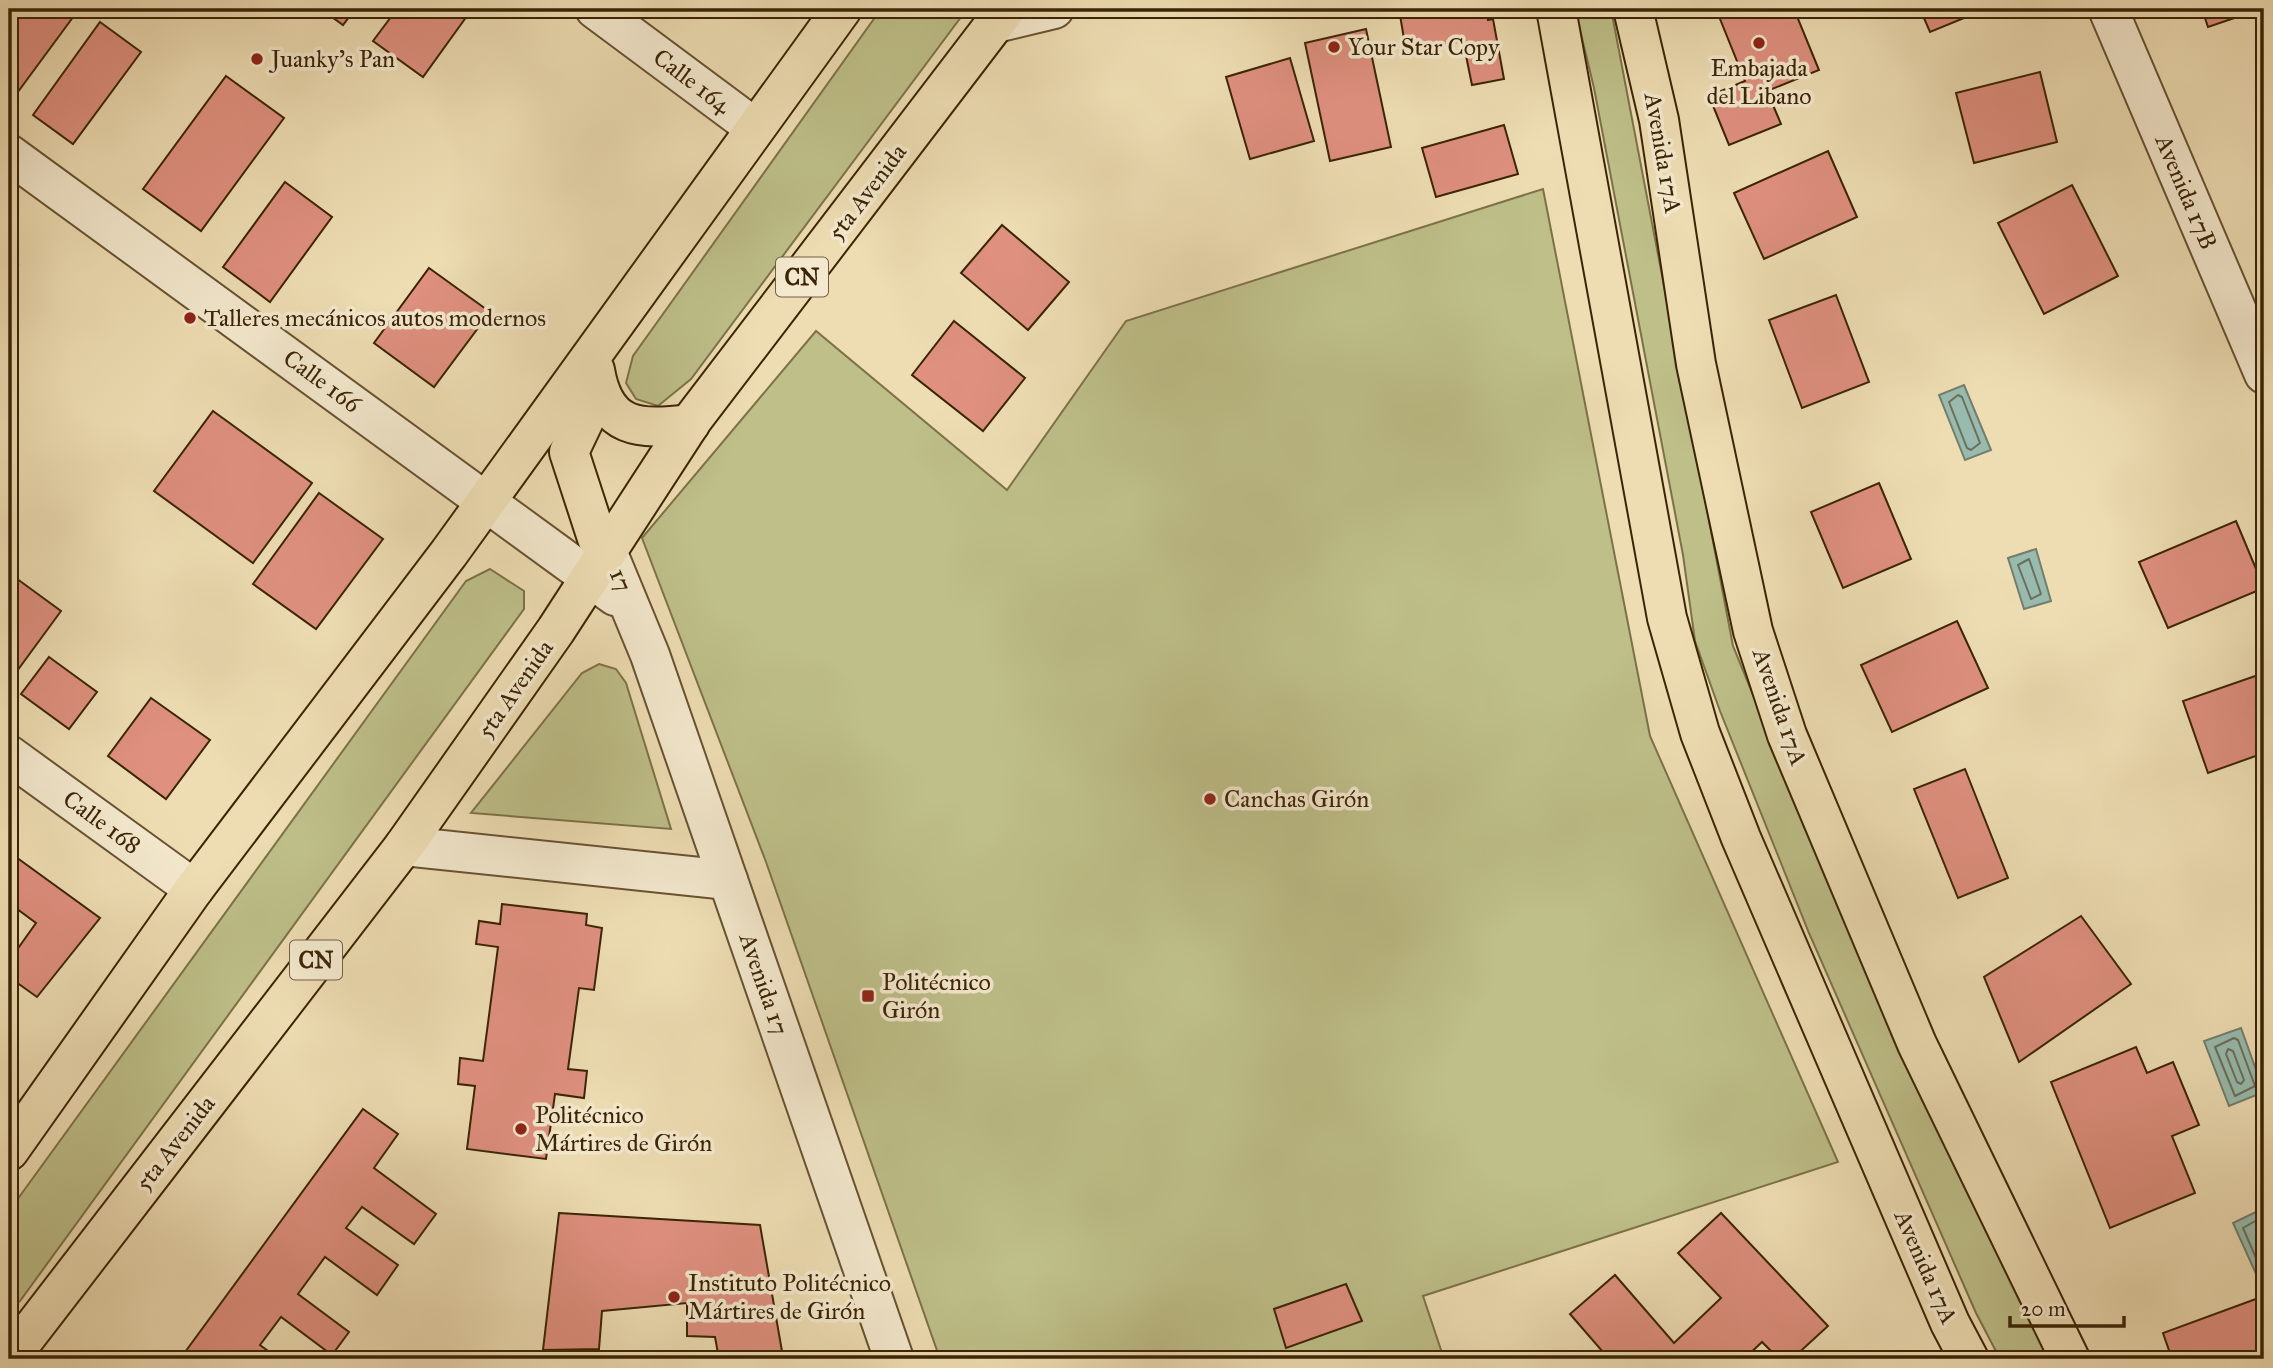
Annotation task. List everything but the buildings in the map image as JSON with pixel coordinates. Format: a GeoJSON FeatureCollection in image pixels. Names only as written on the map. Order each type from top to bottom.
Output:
{"type":"FeatureCollection","features":[{"type":"Feature","properties":{"kind":"main road"},"geometry":{"type":"LineString","coordinates":[[9,1152],[194,889],[487,501],[842,9]]}},
{"type":"Feature","properties":{"kind":"main road","name":"Avenida 17A"},"geometry":{"type":"LineString","coordinates":[[1556,9],[1667,618],[1700,733],[1741,838],[1950,1324],[1969,1359]]}},
{"type":"Feature","properties":{"kind":"main road","name":"Avenida 17A"},"geometry":{"type":"LineString","coordinates":[[1633,9],[1659,120],[1699,377],[1753,631],[1783,722],[1917,1044],[2070,1359]]}},
{"type":"Feature","properties":{"kind":"main road","name":"5ta Avenida"},"geometry":{"type":"LineString","coordinates":[[9,1359],[404,846],[599,565],[690,424],[1001,16]]}},
{"type":"Feature","properties":{"kind":"main road"},"geometry":{"type":"LineString","coordinates":[[592,355],[598,391],[608,407],[637,427],[690,424]]}},
{"type":"Feature","properties":{"kind":"main road"},"geometry":{"type":"LineString","coordinates":[[598,391],[569,452],[597,538],[599,565]]}},
{"type":"Feature","properties":{"kind":"street","name":"Calle 164"},"geometry":{"type":"LineString","coordinates":[[595,9],[755,128]]}},
{"type":"Feature","properties":{"kind":"street"},"geometry":{"type":"LineString","coordinates":[[1001,16],[1054,9]]}},
{"type":"Feature","properties":{"kind":"street","name":"Avenida 17B"},"geometry":{"type":"LineString","coordinates":[[2108,9],[2264,374]]}},
{"type":"Feature","properties":{"kind":"street","name":"Calle 166"},"geometry":{"type":"LineString","coordinates":[[9,154],[487,501],[599,565],[634,610]]}},
{"type":"Feature","properties":{"kind":"street","name":"Avenida 17"},"geometry":{"type":"LineString","coordinates":[[634,610],[894,1359]]}},
{"type":"Feature","properties":{"kind":"street","name":"Calle 168"},"geometry":{"type":"LineString","coordinates":[[9,755],[194,889]]}},
{"type":"Feature","properties":{"kind":"street"},"geometry":{"type":"LineString","coordinates":[[404,846],[728,880]]}},
{"type":"Feature","properties":{"kind":"green space"},"geometry":{"type":"Polygon","coordinates":[[[881,9],[967,9],[691,379],[658,406],[636,399],[626,383],[633,356],[881,9]]]}},
{"type":"Feature","properties":{"kind":"green space"},"geometry":{"type":"Polygon","coordinates":[[[1575,9],[1611,9],[1733,646],[1815,847],[2051,1359],[2000,1359],[1976,1313],[1809,933],[1720,711],[1695,641],[1683,555],[1594,88],[1575,9]]]}},
{"type":"Feature","properties":{"kind":"green space","name":"Canchas Girón"},"geometry":{"type":"Polygon","coordinates":[[[1543,189],[1650,736],[1838,1162],[1423,1296],[1444,1359],[940,1359],[766,862],[642,538],[816,331],[1007,490],[1126,321],[1543,189]]]}},
{"type":"Feature","properties":{"kind":"green space"},"geometry":{"type":"Polygon","coordinates":[[[490,569],[524,591],[524,609],[20,1301],[9,1309],[9,1211],[466,581],[490,569]]]}},
{"type":"Feature","properties":{"kind":"green space"},"geometry":{"type":"Polygon","coordinates":[[[599,664],[616,669],[626,683],[671,829],[471,813],[582,673],[599,664]]]}},
{"type":"Feature","properties":{"kind":"water"},"geometry":{"type":"Polygon","coordinates":[[[1964,385],[1991,450],[1965,460],[1939,395],[1964,385]]]}},
{"type":"Feature","properties":{"kind":"water"},"geometry":{"type":"Polygon","coordinates":[[[2036,549],[2051,601],[2024,609],[2008,558],[2036,549]]]}},
{"type":"Feature","properties":{"kind":"water"},"geometry":{"type":"Polygon","coordinates":[[[2241,1028],[2264,1092],[2229,1106],[2204,1041],[2241,1028]]]}},
{"type":"Feature","properties":{"kind":"water"},"geometry":{"type":"Polygon","coordinates":[[[2264,1208],[2264,1273],[2257,1276],[2233,1223],[2264,1208]]]}},
{"type":"Feature","properties":{"kind":"place","name":"Embajada del Libano"},"geometry":{"type":"Point","coordinates":[1759,43]}},
{"type":"Feature","properties":{"kind":"place","name":"Your Star Copy"},"geometry":{"type":"Point","coordinates":[1334,47]}},
{"type":"Feature","properties":{"kind":"place","name":"Juanky's Pan"},"geometry":{"type":"Point","coordinates":[257,59]}},
{"type":"Feature","properties":{"kind":"place","name":"Talleres mecánicos autos modernos"},"geometry":{"type":"Point","coordinates":[190,318]}},
{"type":"Feature","properties":{"kind":"place","name":"Canchas Girón"},"geometry":{"type":"Point","coordinates":[1210,799]}},
{"type":"Feature","properties":{"kind":"place","name":"Politécnico Girón"},"geometry":{"type":"Point","coordinates":[868,996]}},
{"type":"Feature","properties":{"kind":"place","name":"Politécnico Mártires de Girón"},"geometry":{"type":"Point","coordinates":[521,1129]}},
{"type":"Feature","properties":{"kind":"place","name":"Instituto Politécnico Mártires de Girón"},"geometry":{"type":"Point","coordinates":[674,1297]}}]}
